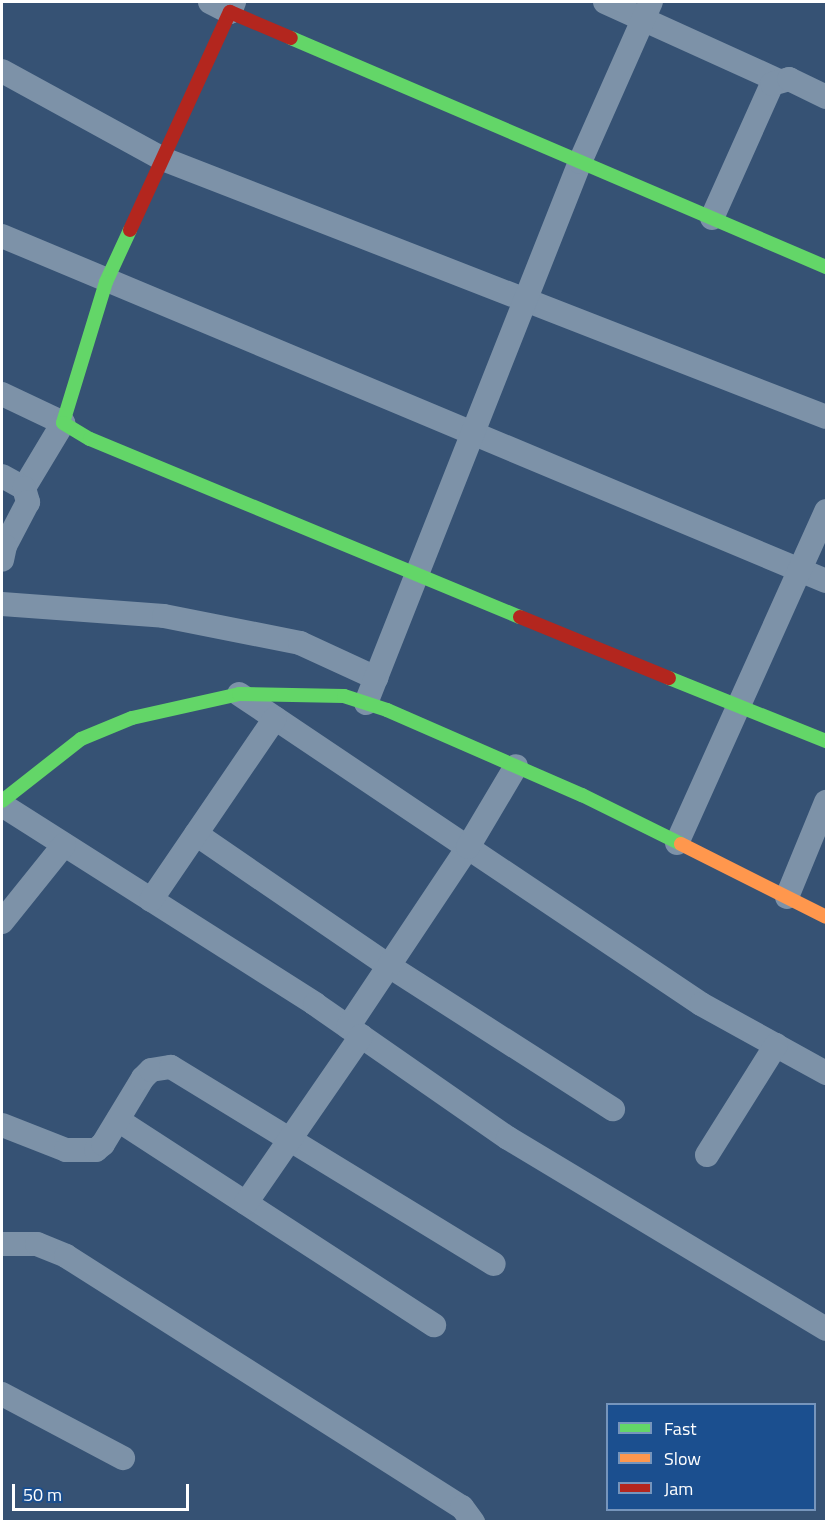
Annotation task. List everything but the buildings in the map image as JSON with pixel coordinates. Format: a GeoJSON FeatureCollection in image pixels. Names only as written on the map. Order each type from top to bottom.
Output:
{"type":"FeatureCollection","features":[{"type":"Feature","properties":{"kind":"street"},"geometry":{"type":"LineString","coordinates":[[605,2],[647,10],[777,80],[789,79],[826,97]]}},
{"type":"Feature","properties":{"kind":"street"},"geometry":{"type":"LineString","coordinates":[[2,560],[5,546],[28,502],[24,488],[63,423],[106,282],[162,159],[225,5],[580,162],[826,267]]}},
{"type":"Feature","properties":{"kind":"street"},"geometry":{"type":"LineString","coordinates":[[366,703],[580,162],[647,10]]}},
{"type":"Feature","properties":{"kind":"street"},"geometry":{"type":"LineString","coordinates":[[2,71],[162,159],[826,417]]}},
{"type":"Feature","properties":{"kind":"street"},"geometry":{"type":"LineString","coordinates":[[712,218],[767,90],[777,80]]}},
{"type":"Feature","properties":{"kind":"street"},"geometry":{"type":"LineString","coordinates":[[2,236],[106,282],[826,581]]}},
{"type":"Feature","properties":{"kind":"street"},"geometry":{"type":"LineString","coordinates":[[2,394],[90,438],[417,576],[826,741]]}},
{"type":"Feature","properties":{"kind":"street"},"geometry":{"type":"LineString","coordinates":[[2,477],[24,488]]}},
{"type":"Feature","properties":{"kind":"street"},"geometry":{"type":"LineString","coordinates":[[677,843],[826,511]]}},
{"type":"Feature","properties":{"kind":"street"},"geometry":{"type":"LineString","coordinates":[[2,604],[164,616],[300,643],[376,678]]}},
{"type":"Feature","properties":{"kind":"street"},"geometry":{"type":"LineString","coordinates":[[239,694],[700,1004],[826,1073]]}},
{"type":"Feature","properties":{"kind":"street"},"geometry":{"type":"LineString","coordinates":[[2,801],[81,739],[132,718],[239,694],[324,694],[366,703],[516,766],[826,917]]}},
{"type":"Feature","properties":{"kind":"street"},"geometry":{"type":"LineString","coordinates":[[151,900],[275,718]]}},
{"type":"Feature","properties":{"kind":"street"},"geometry":{"type":"LineString","coordinates":[[246,1203],[354,1032],[389,966],[468,847],[516,766]]}},
{"type":"Feature","properties":{"kind":"street"},"geometry":{"type":"LineString","coordinates":[[787,897],[826,802]]}},
{"type":"Feature","properties":{"kind":"street"},"geometry":{"type":"LineString","coordinates":[[2,805],[354,1032],[508,1138],[826,1329]]}},
{"type":"Feature","properties":{"kind":"street"},"geometry":{"type":"LineString","coordinates":[[196,834],[389,966],[613,1109]]}},
{"type":"Feature","properties":{"kind":"street"},"geometry":{"type":"LineString","coordinates":[[2,922],[64,845]]}},
{"type":"Feature","properties":{"kind":"street"},"geometry":{"type":"LineString","coordinates":[[707,1155],[776,1045]]}},
{"type":"Feature","properties":{"kind":"street"},"geometry":{"type":"LineString","coordinates":[[2,1125],[66,1150],[86,1153],[103,1144],[143,1078],[160,1067],[171,1067],[494,1264]]}},
{"type":"Feature","properties":{"kind":"street"},"geometry":{"type":"LineString","coordinates":[[118,1120],[434,1325]]}},
{"type":"Feature","properties":{"kind":"street"},"geometry":{"type":"LineString","coordinates":[[2,1244],[37,1244],[66,1256],[462,1506],[473,1521]]}},
{"type":"Feature","properties":{"kind":"street"},"geometry":{"type":"LineString","coordinates":[[2,1394],[123,1458]]}},
{"type":"Feature","properties":{"kind":"traffic: fast"},"geometry":{"type":"LineString","coordinates":[[291,38],[826,267]]}},
{"type":"Feature","properties":{"kind":"traffic: fast"},"geometry":{"type":"LineString","coordinates":[[130,230],[106,282],[63,423],[90,439],[520,617]]}},
{"type":"Feature","properties":{"kind":"traffic: fast"},"geometry":{"type":"LineString","coordinates":[[669,678],[826,741]]}},
{"type":"Feature","properties":{"kind":"traffic: fast"},"geometry":{"type":"LineString","coordinates":[[2,801],[81,739],[132,718],[239,694],[344,696],[387,710],[582,795],[681,844]]}},
{"type":"Feature","properties":{"kind":"traffic: slow"},"geometry":{"type":"LineString","coordinates":[[681,844],[826,917]]}},
{"type":"Feature","properties":{"kind":"traffic: jam"},"geometry":{"type":"LineString","coordinates":[[130,230],[230,12],[291,38]]}},
{"type":"Feature","properties":{"kind":"traffic: jam"},"geometry":{"type":"LineString","coordinates":[[520,617],[669,678]]}}]}
